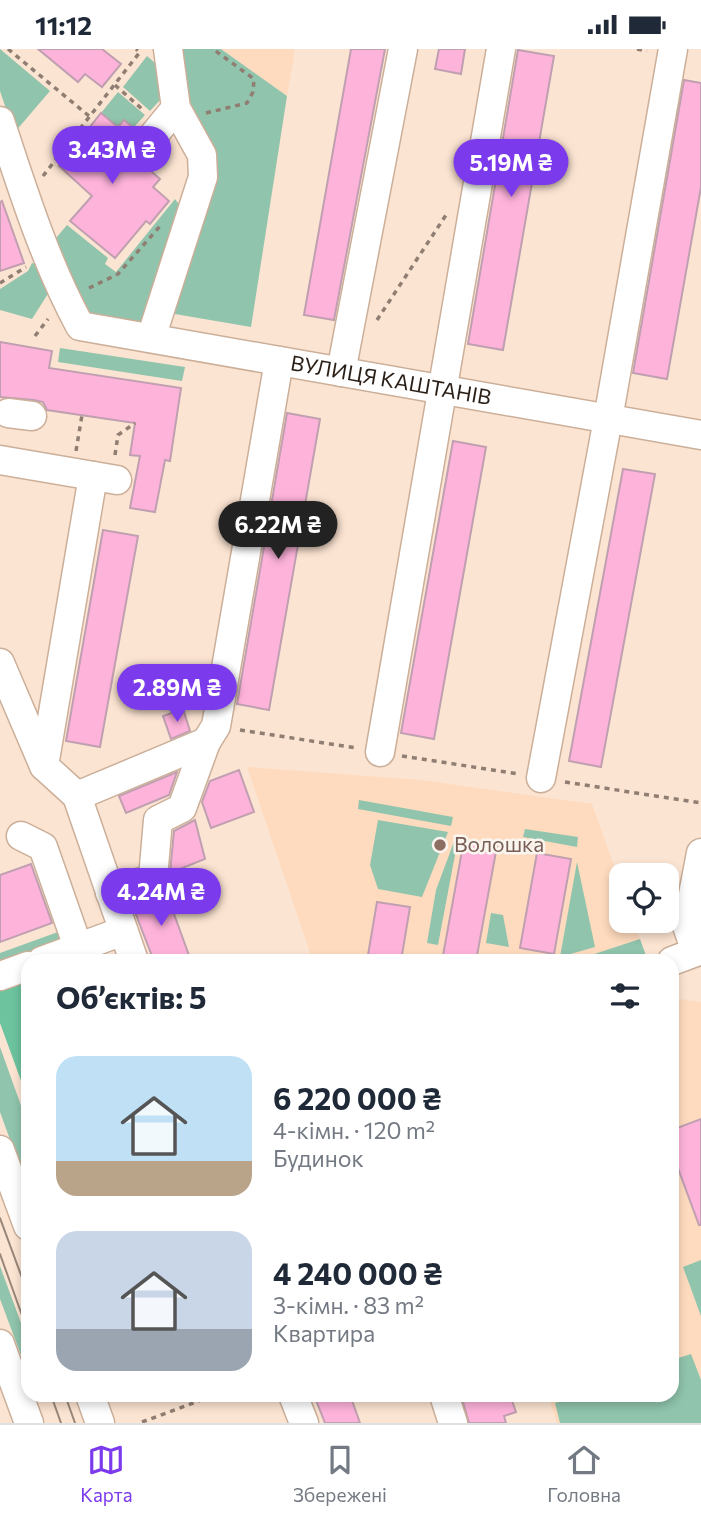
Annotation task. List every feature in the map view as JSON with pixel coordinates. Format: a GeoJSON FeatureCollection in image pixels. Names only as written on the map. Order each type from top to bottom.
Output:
{"type":"FeatureCollection","features":[{"type":"Feature","properties":{"kind":"street"},"geometry":{"type":"LineString","coordinates":[[151,338],[203,177],[202,155],[165,124],[168,49]]}},
{"type":"Feature","properties":{"kind":"street"},"geometry":{"type":"LineString","coordinates":[[341,372],[403,49]]}},
{"type":"Feature","properties":{"kind":"street"},"geometry":{"type":"LineString","coordinates":[[380,752],[501,49]]}},
{"type":"Feature","properties":{"kind":"street"},"geometry":{"type":"LineString","coordinates":[[541,778],[673,49]]}},
{"type":"Feature","properties":{"kind":"street"},"geometry":{"type":"LineString","coordinates":[[0,121],[44,249],[65,297]]}},
{"type":"Feature","properties":{"kind":"street","name":"ВУЛИЦЯ КАШТАНІВ"},"geometry":{"type":"LineString","coordinates":[[65,297],[80,326],[701,435]]}},
{"type":"Feature","properties":{"kind":"street"},"geometry":{"type":"LineString","coordinates":[[110,893],[153,878],[158,820],[182,808],[211,734],[279,361]]}},
{"type":"Feature","properties":{"kind":"street"},"geometry":{"type":"LineString","coordinates":[[0,460],[98,477],[44,766]]}},
{"type":"Feature","properties":{"kind":"street"},"geometry":{"type":"LineString","coordinates":[[0,663],[44,766],[77,796],[131,954]]}},
{"type":"Feature","properties":{"kind":"street"},"geometry":{"type":"LineString","coordinates":[[77,796],[211,734]]}},
{"type":"Feature","properties":{"kind":"street"},"geometry":{"type":"LineString","coordinates":[[21,836],[43,847],[78,947]]}},
{"type":"Feature","properties":{"kind":"street"},"geometry":{"type":"LineString","coordinates":[[679,958],[696,952],[687,926],[697,892],[701,853]]}},
{"type":"Feature","properties":{"kind":"street"},"geometry":{"type":"LineString","coordinates":[[60,954],[123,931]]}},
{"type":"Feature","properties":{"kind":"street"},"geometry":{"type":"LineString","coordinates":[[0,977],[21,969]]}},
{"type":"Feature","properties":{"kind":"street"},"geometry":{"type":"LineString","coordinates":[[0,1150],[21,1207]]}},
{"type":"Feature","properties":{"kind":"street"},"geometry":{"type":"LineString","coordinates":[[0,1344],[21,1401]]}},
{"type":"Feature","properties":{"kind":"street"},"geometry":{"type":"LineString","coordinates":[[21,1402],[29,1423]]}},
{"type":"Feature","properties":{"kind":"street"},"geometry":{"type":"LineString","coordinates":[[92,1402],[100,1423]]}},
{"type":"Feature","properties":{"kind":"street"},"geometry":{"type":"LineString","coordinates":[[296,1402],[303,1423]]}},
{"type":"Feature","properties":{"kind":"street"},"geometry":{"type":"LineString","coordinates":[[446,1402],[453,1423]]}},
{"type":"Feature","properties":{"kind":"path"},"geometry":{"type":"LineString","coordinates":[[8,49],[89,116]]}},
{"type":"Feature","properties":{"kind":"path"},"geometry":{"type":"LineString","coordinates":[[25,195],[31,191],[115,85],[140,52],[136,49]]}},
{"type":"Feature","properties":{"kind":"path"},"geometry":{"type":"LineString","coordinates":[[115,85],[165,124],[247,103],[253,92],[254,79],[213,49]]}},
{"type":"Feature","properties":{"kind":"path"},"geometry":{"type":"LineString","coordinates":[[351,324],[374,324],[457,198],[477,194]]}},
{"type":"Feature","properties":{"kind":"path"},"geometry":{"type":"LineString","coordinates":[[65,297],[89,289],[118,274],[161,224]]}},
{"type":"Feature","properties":{"kind":"path"},"geometry":{"type":"LineString","coordinates":[[0,283],[26,267],[30,260],[44,249]]}},
{"type":"Feature","properties":{"kind":"path"},"geometry":{"type":"LineString","coordinates":[[82,415],[98,477]]}},
{"type":"Feature","properties":{"kind":"path"},"geometry":{"type":"LineString","coordinates":[[98,477],[118,435],[135,423]]}},
{"type":"Feature","properties":{"kind":"path"},"geometry":{"type":"LineString","coordinates":[[211,734],[380,752],[701,803]]}},
{"type":"Feature","properties":{"kind":"path"},"geometry":{"type":"LineString","coordinates":[[142,1422],[196,1402]]}},
{"type":"Feature","properties":{"kind":"shaded area"},"geometry":{"type":"Polygon","coordinates":[[[221,49],[295,49],[287,96],[221,49]]]}},
{"type":"Feature","properties":{"kind":"shaded area","name":"Волошка"},"geometry":{"type":"Polygon","coordinates":[[[247,767],[420,780],[592,804],[613,863],[609,863],[609,933],[638,933],[645,954],[311,954],[247,767]]]}},
{"type":"Feature","properties":{"kind":"shaded area"},"geometry":{"type":"Polygon","coordinates":[[[679,999],[701,1002],[701,1423],[557,1423],[550,1402],[679,1402],[679,999]]]}},
{"type":"Feature","properties":{"kind":"green space"},"geometry":{"type":"Polygon","coordinates":[[[0,49],[50,91],[14,133],[0,91],[0,49]]]}},
{"type":"Feature","properties":{"kind":"green space"},"geometry":{"type":"Polygon","coordinates":[[[174,49],[221,49],[287,96],[251,327],[169,313],[218,167],[215,152],[192,107],[174,49]]]}},
{"type":"Feature","properties":{"kind":"green space"},"geometry":{"type":"Polygon","coordinates":[[[147,56],[162,69],[162,98],[150,111],[123,87],[147,56]]]}},
{"type":"Feature","properties":{"kind":"green space"},"geometry":{"type":"Polygon","coordinates":[[[118,92],[145,115],[134,127],[124,120],[118,127],[101,113],[118,92]]]}},
{"type":"Feature","properties":{"kind":"green space"},"geometry":{"type":"Polygon","coordinates":[[[175,199],[184,211],[143,323],[86,315],[51,244],[67,225],[108,258],[105,264],[116,272],[175,199]]]}},
{"type":"Feature","properties":{"kind":"green space"},"geometry":{"type":"Polygon","coordinates":[[[32,263],[44,266],[51,289],[32,319],[0,310],[0,289],[28,271],[32,263]]]}},
{"type":"Feature","properties":{"kind":"green space"},"geometry":{"type":"Polygon","coordinates":[[[60,348],[185,367],[182,381],[58,362],[60,348]]]}},
{"type":"Feature","properties":{"kind":"green space"},"geometry":{"type":"Polygon","coordinates":[[[359,800],[453,817],[451,826],[358,809],[359,800]]]}},
{"type":"Feature","properties":{"kind":"green space"},"geometry":{"type":"Polygon","coordinates":[[[378,820],[448,832],[422,897],[378,889],[370,865],[378,820]]]}},
{"type":"Feature","properties":{"kind":"green space"},"geometry":{"type":"Polygon","coordinates":[[[525,829],[578,837],[577,847],[523,837],[525,829]]]}},
{"type":"Feature","properties":{"kind":"green space"},"geometry":{"type":"Polygon","coordinates":[[[455,839],[458,839],[438,945],[427,943],[436,890],[455,839]]]}},
{"type":"Feature","properties":{"kind":"green space"},"geometry":{"type":"Polygon","coordinates":[[[577,862],[595,947],[561,954],[577,862]]]}},
{"type":"Feature","properties":{"kind":"green space"},"geometry":{"type":"Polygon","coordinates":[[[491,913],[503,915],[509,947],[486,943],[491,913]]]}},
{"type":"Feature","properties":{"kind":"green space"},"geometry":{"type":"Polygon","coordinates":[[[58,932],[63,947],[43,954],[21,954],[21,962],[0,969],[0,953],[58,932]]]}},
{"type":"Feature","properties":{"kind":"green space"},"geometry":{"type":"Polygon","coordinates":[[[640,939],[645,954],[594,954],[640,939]]]}},
{"type":"Feature","properties":{"kind":"green space"},"geometry":{"type":"Polygon","coordinates":[[[21,976],[21,1081],[0,1023],[0,984],[21,976]]]}},
{"type":"Feature","properties":{"kind":"green space"},"geometry":{"type":"Polygon","coordinates":[[[0,1047],[21,1106],[21,1170],[0,1112],[0,1047]]]}},
{"type":"Feature","properties":{"kind":"green space"},"geometry":{"type":"Polygon","coordinates":[[[701,1260],[701,1316],[683,1267],[701,1260]]]}},
{"type":"Feature","properties":{"kind":"green space"},"geometry":{"type":"Polygon","coordinates":[[[0,1266],[21,1323],[21,1355],[0,1299],[0,1266]]]}},
{"type":"Feature","properties":{"kind":"green space"},"geometry":{"type":"Polygon","coordinates":[[[691,1354],[701,1380],[701,1423],[560,1423],[555,1403],[558,1402],[679,1402],[679,1358],[691,1354]]]}},
{"type":"Feature","properties":{"kind":"building"},"geometry":{"type":"Polygon","coordinates":[[[38,49],[102,49],[121,64],[102,87],[85,74],[78,82],[38,49]]]}},
{"type":"Feature","properties":{"kind":"building"},"geometry":{"type":"Polygon","coordinates":[[[351,49],[385,49],[334,320],[304,315],[351,49]]]}},
{"type":"Feature","properties":{"kind":"building"},"geometry":{"type":"Polygon","coordinates":[[[439,49],[465,49],[461,74],[435,69],[439,49]]]}},
{"type":"Feature","properties":{"kind":"building"},"geometry":{"type":"Polygon","coordinates":[[[518,50],[554,56],[503,350],[468,344],[518,50]]]}},
{"type":"Feature","properties":{"kind":"building"},"geometry":{"type":"Polygon","coordinates":[[[684,80],[701,83],[701,187],[667,379],[633,373],[684,80]]]}},
{"type":"Feature","properties":{"kind":"building"},"geometry":{"type":"Polygon","coordinates":[[[101,113],[118,127],[124,120],[136,130],[127,145],[128,154],[133,161],[143,164],[160,179],[153,187],[169,201],[150,224],[146,221],[115,258],[70,221],[92,196],[59,166],[101,113]]]}},
{"type":"Feature","properties":{"kind":"building"},"geometry":{"type":"Polygon","coordinates":[[[2,201],[24,263],[0,271],[0,202],[2,201]]]}},
{"type":"Feature","properties":{"kind":"building"},"geometry":{"type":"Polygon","coordinates":[[[0,342],[52,351],[49,368],[181,388],[170,461],[165,460],[155,512],[130,508],[140,456],[130,455],[135,423],[47,410],[43,402],[0,397],[0,342]]]}},
{"type":"Feature","properties":{"kind":"building"},"geometry":{"type":"Polygon","coordinates":[[[287,413],[320,419],[269,710],[237,704],[287,413]]]}},
{"type":"Feature","properties":{"kind":"building"},"geometry":{"type":"Polygon","coordinates":[[[453,441],[486,447],[434,739],[401,733],[453,441]]]}},
{"type":"Feature","properties":{"kind":"building"},"geometry":{"type":"Polygon","coordinates":[[[623,469],[655,474],[601,767],[569,761],[623,469]]]}},
{"type":"Feature","properties":{"kind":"building"},"geometry":{"type":"Polygon","coordinates":[[[103,530],[138,536],[100,747],[66,741],[103,530]]]}},
{"type":"Feature","properties":{"kind":"building"},"geometry":{"type":"Polygon","coordinates":[[[183,709],[190,731],[171,739],[163,716],[183,709]]]}},
{"type":"Feature","properties":{"kind":"building"},"geometry":{"type":"Polygon","coordinates":[[[239,770],[254,812],[211,828],[202,802],[210,781],[239,770]]]}},
{"type":"Feature","properties":{"kind":"building"},"geometry":{"type":"Polygon","coordinates":[[[177,772],[169,795],[126,813],[119,796],[177,772]]]}},
{"type":"Feature","properties":{"kind":"building"},"geometry":{"type":"Polygon","coordinates":[[[195,820],[205,859],[170,873],[174,831],[195,820]]]}},
{"type":"Feature","properties":{"kind":"building"},"geometry":{"type":"Polygon","coordinates":[[[464,840],[497,846],[477,954],[443,954],[464,840]]]}},
{"type":"Feature","properties":{"kind":"building"},"geometry":{"type":"Polygon","coordinates":[[[537,853],[571,859],[554,954],[520,948],[537,853]]]}},
{"type":"Feature","properties":{"kind":"building"},"geometry":{"type":"Polygon","coordinates":[[[31,864],[52,923],[0,942],[0,875],[31,864]]]}},
{"type":"Feature","properties":{"kind":"building"},"geometry":{"type":"Polygon","coordinates":[[[165,889],[188,954],[151,954],[132,903],[165,889]]]}},
{"type":"Feature","properties":{"kind":"building"},"geometry":{"type":"Polygon","coordinates":[[[377,902],[410,907],[402,954],[368,954],[377,902]]]}},
{"type":"Feature","properties":{"kind":"building"},"geometry":{"type":"Polygon","coordinates":[[[701,1119],[701,1225],[679,1171],[679,1127],[701,1119]]]}},
{"type":"Feature","properties":{"kind":"building"},"geometry":{"type":"Polygon","coordinates":[[[317,1402],[352,1402],[360,1423],[325,1423],[317,1402]]]}},
{"type":"Feature","properties":{"kind":"building"},"geometry":{"type":"Polygon","coordinates":[[[463,1402],[512,1402],[516,1412],[504,1416],[506,1423],[469,1423],[463,1402]]]}},
{"type":"Feature","properties":{"kind":"tram line"},"geometry":{"type":"LineString","coordinates":[[0,1218],[21,1275]]}},
{"type":"Feature","properties":{"kind":"tram line"},"geometry":{"type":"LineString","coordinates":[[0,1254],[21,1312]]}},
{"type":"Feature","properties":{"kind":"tram line"},"geometry":{"type":"LineString","coordinates":[[54,1402],[61,1423]]}},
{"type":"Feature","properties":{"kind":"tram line"},"geometry":{"type":"LineString","coordinates":[[68,1402],[75,1423]]}},
{"type":"Feature","properties":{"kind":"place","name":"Волошка"},"geometry":{"type":"Point","coordinates":[440,845]}}]}
